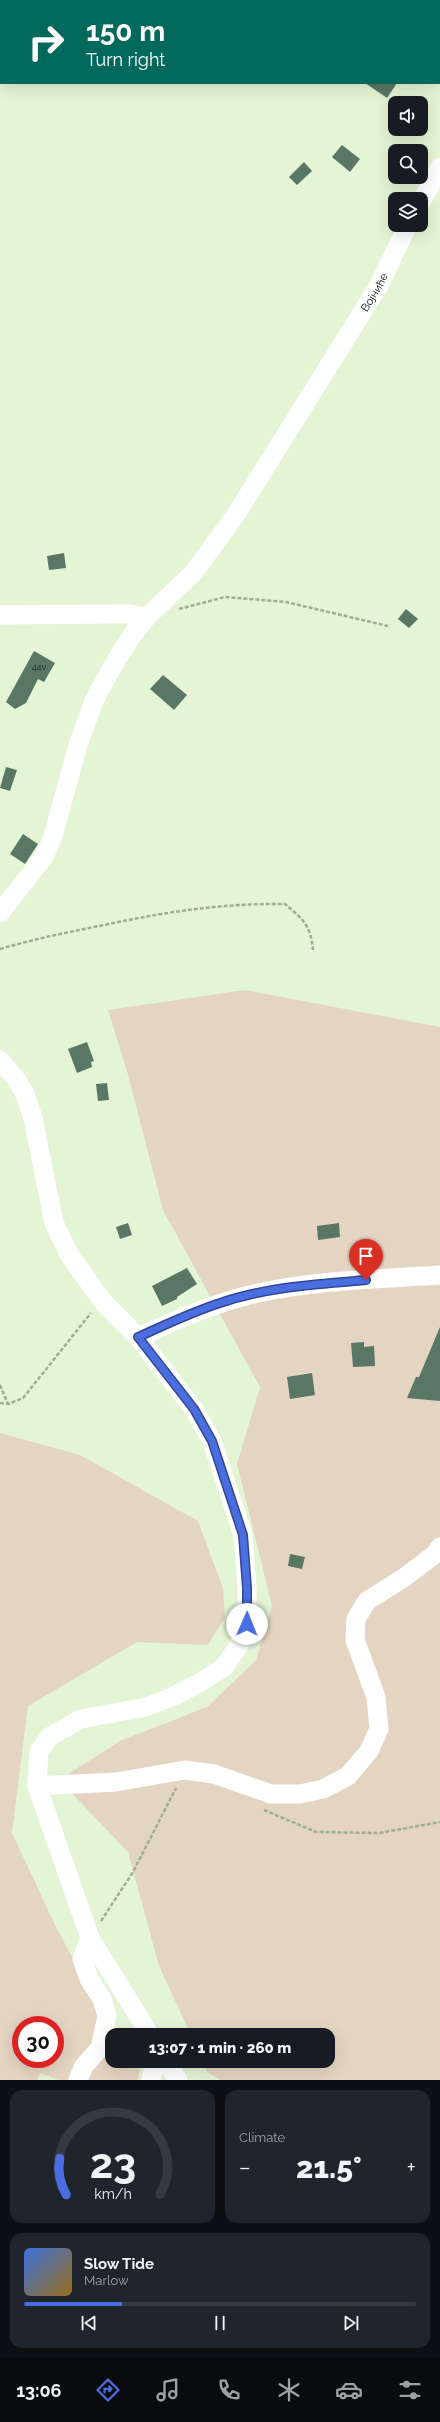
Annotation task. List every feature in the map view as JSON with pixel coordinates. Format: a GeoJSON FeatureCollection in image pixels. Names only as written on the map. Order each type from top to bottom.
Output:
{"type":"FeatureCollection","features":[{"type":"Feature","properties":{"kind":"street"},"geometry":{"type":"LineString","coordinates":[[426,192],[440,167]]}},
{"type":"Feature","properties":{"kind":"street","name":"Војниће"},"geometry":{"type":"LineString","coordinates":[[0,913],[42,858],[52,840],[78,746],[94,701],[126,644],[146,618],[194,572],[235,516],[336,357],[378,287],[405,232]]}},
{"type":"Feature","properties":{"kind":"street"},"geometry":{"type":"LineString","coordinates":[[0,615],[119,614],[146,618]]}},
{"type":"Feature","properties":{"kind":"street"},"geometry":{"type":"LineString","coordinates":[[0,1060],[22,1089],[33,1118],[54,1223],[70,1256],[104,1303],[138,1337],[194,1409],[212,1441],[243,1535],[247,1588],[247,1624],[238,1647],[224,1666],[201,1682],[174,1696],[146,1707],[81,1719],[49,1737],[39,1752],[37,1786],[90,1938],[146,2028]]}},
{"type":"Feature","properties":{"kind":"street"},"geometry":{"type":"LineString","coordinates":[[138,1337],[221,1303],[258,1293],[307,1284],[440,1275]]}},
{"type":"Feature","properties":{"kind":"street"},"geometry":{"type":"LineString","coordinates":[[37,1786],[116,1782],[185,1770],[214,1774],[271,1794],[300,1794],[324,1789],[348,1776],[369,1751],[379,1729],[376,1697],[355,1640],[356,1619],[367,1601],[405,1577],[434,1554],[440,1547]]}},
{"type":"Feature","properties":{"kind":"street"},"geometry":{"type":"LineString","coordinates":[[78,2080],[84,2066],[100,2048],[107,2016],[102,1999],[88,1979],[82,1959],[90,1938]]}},
{"type":"Feature","properties":{"kind":"street"},"geometry":{"type":"LineString","coordinates":[[152,2080],[154,2068]]}},
{"type":"Feature","properties":{"kind":"street"},"geometry":{"type":"LineString","coordinates":[[170,2068],[178,2080]]}},
{"type":"Feature","properties":{"kind":"path"},"geometry":{"type":"LineString","coordinates":[[174,610],[225,597],[286,602],[388,626]]}},
{"type":"Feature","properties":{"kind":"path"},"geometry":{"type":"LineString","coordinates":[[0,949],[33,939],[174,910],[247,903],[286,904],[306,924],[312,934],[313,950]]}},
{"type":"Feature","properties":{"kind":"path"},"geometry":{"type":"LineString","coordinates":[[0,1403],[8,1404],[23,1398],[86,1318],[104,1303]]}},
{"type":"Feature","properties":{"kind":"path"},"geometry":{"type":"LineString","coordinates":[[0,1385],[8,1404]]}},
{"type":"Feature","properties":{"kind":"path"},"geometry":{"type":"LineString","coordinates":[[90,1938],[133,1872],[185,1770]]}},
{"type":"Feature","properties":{"kind":"path"},"geometry":{"type":"LineString","coordinates":[[262,1810],[316,1832],[379,1833],[440,1822]]}},
{"type":"Feature","properties":{"kind":"shaded area"},"geometry":{"type":"Polygon","coordinates":[[[245,990],[440,1027],[440,2080],[220,2080],[208,2073],[206,2068],[335,2068],[335,2028],[188,2028],[159,1966],[128,1852],[59,1780],[120,1741],[207,1707],[256,1660],[272,1606],[237,1464],[260,1387],[163,1210],[127,1071],[108,1010],[245,990]]]}},
{"type":"Feature","properties":{"kind":"shaded area"},"geometry":{"type":"Polygon","coordinates":[[[0,1433],[80,1455],[198,1521],[223,1588],[225,1617],[208,1645],[137,1642],[28,1706],[12,1833],[56,1927],[105,2018],[96,2053],[105,2058],[105,2068],[134,2068],[140,2070],[138,2080],[59,2080],[40,2073],[37,2080],[0,2080],[0,1433]]]}},
{"type":"Feature","properties":{"kind":"building"},"geometry":{"type":"Polygon","coordinates":[[[366,84],[396,84],[387,98],[366,84]]]}},
{"type":"Feature","properties":{"kind":"building"},"geometry":{"type":"Polygon","coordinates":[[[342,145],[360,159],[350,172],[332,157],[342,145]]]}},
{"type":"Feature","properties":{"kind":"building"},"geometry":{"type":"Polygon","coordinates":[[[304,162],[312,171],[297,185],[289,177],[304,162]]]}},
{"type":"Feature","properties":{"kind":"building"},"geometry":{"type":"Polygon","coordinates":[[[64,553],[66,568],[49,570],[47,556],[64,553]]]}},
{"type":"Feature","properties":{"kind":"building"},"geometry":{"type":"Polygon","coordinates":[[[406,609],[418,619],[409,628],[398,619],[406,609]]]}},
{"type":"Feature","properties":{"kind":"building"},"geometry":{"type":"Polygon","coordinates":[[[34,651],[55,663],[44,682],[38,679],[26,703],[15,709],[6,702],[34,651]]]}},
{"type":"Feature","properties":{"kind":"building"},"geometry":{"type":"Polygon","coordinates":[[[163,675],[187,695],[174,710],[150,689],[163,675]]]}},
{"type":"Feature","properties":{"kind":"building"},"geometry":{"type":"Polygon","coordinates":[[[6,767],[17,770],[10,791],[0,788],[6,767]]]}},
{"type":"Feature","properties":{"kind":"building"},"geometry":{"type":"Polygon","coordinates":[[[23,834],[38,844],[25,864],[10,854],[23,834]]]}},
{"type":"Feature","properties":{"kind":"building"},"geometry":{"type":"Polygon","coordinates":[[[87,1042],[94,1061],[91,1062],[92,1067],[77,1073],[68,1049],[87,1042]]]}},
{"type":"Feature","properties":{"kind":"building"},"geometry":{"type":"Polygon","coordinates":[[[107,1083],[109,1100],[98,1101],[96,1084],[107,1083]]]}},
{"type":"Feature","properties":{"kind":"building"},"geometry":{"type":"Polygon","coordinates":[[[128,1223],[132,1235],[120,1239],[116,1227],[128,1223]]]}},
{"type":"Feature","properties":{"kind":"building"},"geometry":{"type":"Polygon","coordinates":[[[339,1223],[340,1237],[318,1240],[317,1226],[339,1223]]]}},
{"type":"Feature","properties":{"kind":"building"},"geometry":{"type":"Polygon","coordinates":[[[187,1268],[197,1284],[177,1297],[177,1299],[162,1306],[152,1286],[187,1268]]]}},
{"type":"Feature","properties":{"kind":"building"},"geometry":{"type":"Polygon","coordinates":[[[440,1327],[440,1401],[407,1398],[416,1377],[419,1377],[440,1327]]]}},
{"type":"Feature","properties":{"kind":"building"},"geometry":{"type":"Polygon","coordinates":[[[364,1342],[364,1347],[374,1346],[375,1366],[353,1367],[351,1343],[364,1342]]]}},
{"type":"Feature","properties":{"kind":"building"},"geometry":{"type":"Polygon","coordinates":[[[312,1373],[315,1395],[290,1399],[287,1377],[312,1373]]]}},
{"type":"Feature","properties":{"kind":"building"},"geometry":{"type":"Polygon","coordinates":[[[290,1554],[305,1557],[302,1569],[288,1566],[290,1554]]]}},
{"type":"Feature","properties":{"kind":"route"},"geometry":{"type":"LineString","coordinates":[[247,1624],[247,1588],[243,1535],[229,1486],[212,1441],[194,1409],[138,1337],[176,1320],[221,1303],[258,1293],[307,1284],[366,1280]]}}]}
